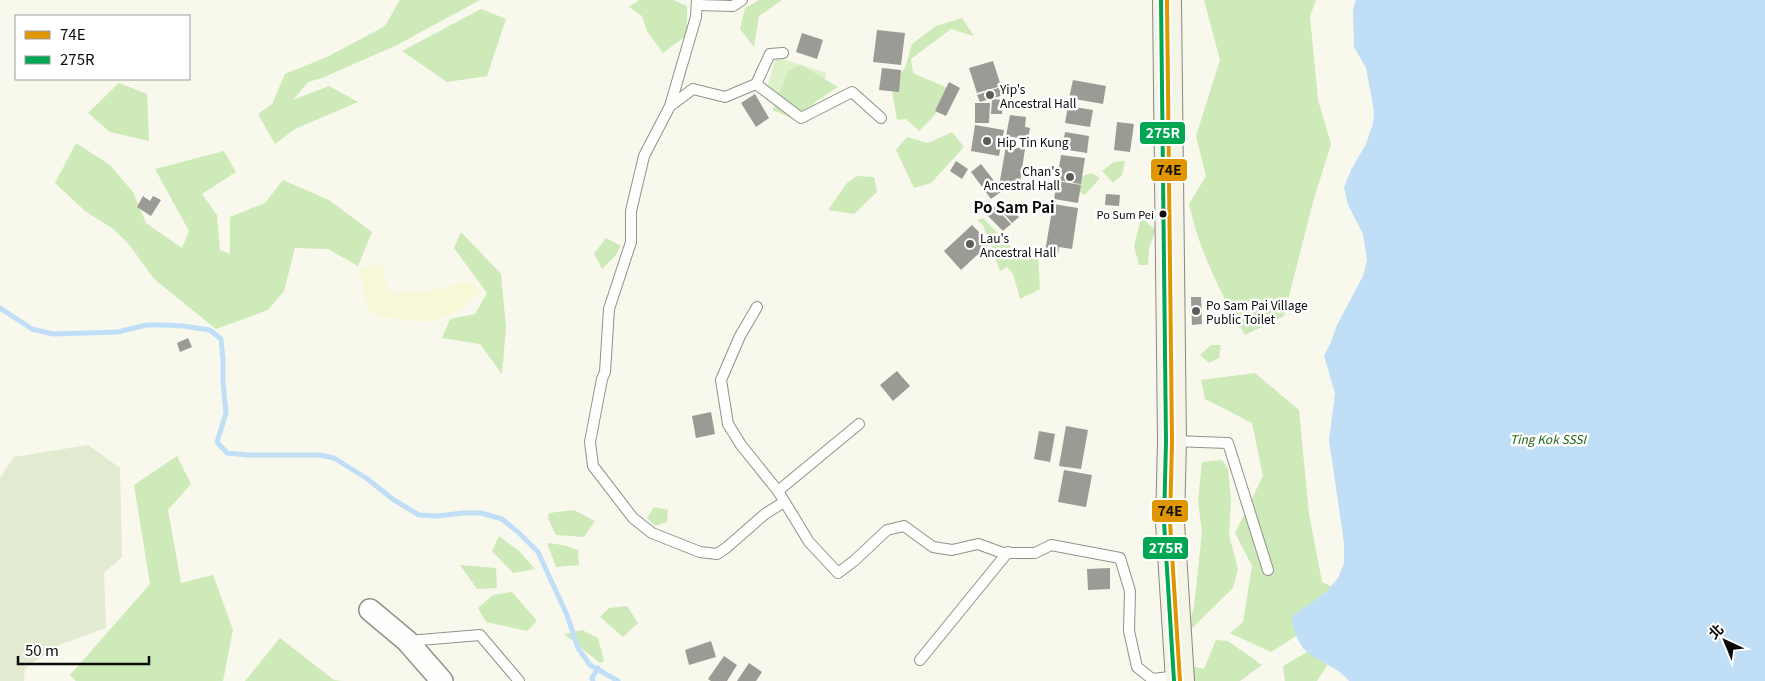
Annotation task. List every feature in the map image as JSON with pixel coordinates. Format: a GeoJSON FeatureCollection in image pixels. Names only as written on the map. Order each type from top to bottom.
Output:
{"type":"FeatureCollection","features":[{"type":"Feature","properties":{"kind":"main road"},"geometry":{"type":"LineString","coordinates":[[1167,0],[1172,441],[1170,522],[1180,678]]}},
{"type":"Feature","properties":{"kind":"street"},"geometry":{"type":"LineString","coordinates":[[370,610],[407,641],[442,681]]}},
{"type":"Feature","properties":{"kind":"lane"},"geometry":{"type":"LineString","coordinates":[[742,0],[733,6],[697,2],[696,17],[670,106],[644,156],[631,211],[631,242],[610,309],[605,372],[590,442],[593,466],[633,518],[652,533],[700,552],[717,554],[765,514],[784,502]]}},
{"type":"Feature","properties":{"kind":"lane"},"geometry":{"type":"LineString","coordinates":[[670,106],[693,89],[725,96],[756,84],[770,54],[783,53]]}},
{"type":"Feature","properties":{"kind":"lane"},"geometry":{"type":"LineString","coordinates":[[756,84],[801,118],[852,92],[881,118]]}},
{"type":"Feature","properties":{"kind":"lane"},"geometry":{"type":"LineString","coordinates":[[757,307],[740,336],[721,380],[728,424],[741,445],[778,491],[809,542],[838,573],[854,561],[887,530],[904,526],[933,547],[952,550],[978,544],[1003,553],[1035,553],[1051,545],[1120,558],[1130,590],[1129,631],[1138,667],[1152,679],[1180,678]]}},
{"type":"Feature","properties":{"kind":"lane"},"geometry":{"type":"LineString","coordinates":[[778,491],[859,424]]}},
{"type":"Feature","properties":{"kind":"lane"},"geometry":{"type":"LineString","coordinates":[[1172,441],[1228,443],[1268,570]]}},
{"type":"Feature","properties":{"kind":"lane"},"geometry":{"type":"LineString","coordinates":[[920,660],[1008,552]]}},
{"type":"Feature","properties":{"kind":"lane"},"geometry":{"type":"LineString","coordinates":[[407,641],[480,635],[518,681]]}},
{"type":"Feature","properties":{"kind":"green space"},"geometry":{"type":"Polygon","coordinates":[[[400,0],[480,0],[397,45],[322,78],[308,82],[293,100],[329,86],[358,102],[295,129],[275,144],[258,114],[272,104],[285,74],[327,57],[385,26],[400,0]]]}},
{"type":"Feature","properties":{"kind":"green space"},"geometry":{"type":"Polygon","coordinates":[[[639,0],[673,0],[687,6],[687,35],[663,53],[647,31],[642,16],[629,7],[639,0]]]}},
{"type":"Feature","properties":{"kind":"green space"},"geometry":{"type":"Polygon","coordinates":[[[759,0],[782,0],[759,16],[754,47],[740,29],[745,8],[759,0]]]}},
{"type":"Feature","properties":{"kind":"green space"},"geometry":{"type":"Polygon","coordinates":[[[1204,0],[1316,0],[1310,16],[1318,100],[1331,144],[1313,202],[1284,316],[1245,335],[1212,272],[1199,239],[1189,204],[1206,176],[1196,136],[1220,60],[1204,0]]]}},
{"type":"Feature","properties":{"kind":"green space"},"geometry":{"type":"Polygon","coordinates":[[[481,9],[506,19],[487,76],[447,82],[402,51],[481,9]]]}},
{"type":"Feature","properties":{"kind":"green space"},"geometry":{"type":"Polygon","coordinates":[[[962,18],[974,36],[951,29],[911,59],[913,73],[952,90],[933,117],[919,131],[906,119],[897,120],[891,85],[905,68],[912,44],[936,26],[962,18]]]}},
{"type":"Feature","properties":{"kind":"green space"},"geometry":{"type":"Polygon","coordinates":[[[776,57],[827,73],[810,116],[767,87],[776,57]]]}},
{"type":"Feature","properties":{"kind":"green space"},"geometry":{"type":"Polygon","coordinates":[[[801,65],[838,87],[791,118],[773,110],[788,71],[801,65]]]}},
{"type":"Feature","properties":{"kind":"green space"},"geometry":{"type":"Polygon","coordinates":[[[119,83],[147,94],[149,141],[110,132],[88,113],[119,83]]]}},
{"type":"Feature","properties":{"kind":"green space"},"geometry":{"type":"Polygon","coordinates":[[[952,132],[964,147],[931,183],[914,188],[896,150],[907,137],[928,143],[952,132]]]}},
{"type":"Feature","properties":{"kind":"green space"},"geometry":{"type":"Polygon","coordinates":[[[76,143],[110,165],[133,192],[146,223],[182,248],[189,231],[155,169],[224,151],[236,172],[202,194],[217,215],[220,250],[230,254],[230,217],[265,203],[283,180],[329,200],[372,232],[358,266],[328,249],[295,248],[284,291],[268,310],[216,329],[154,279],[128,243],[112,228],[85,211],[55,183],[76,143]]]}},
{"type":"Feature","properties":{"kind":"green space"},"geometry":{"type":"Polygon","coordinates":[[[1125,161],[1122,175],[1113,183],[1102,171],[1114,162],[1125,161]]]}},
{"type":"Feature","properties":{"kind":"green space"},"geometry":{"type":"Polygon","coordinates":[[[1091,173],[1100,178],[1085,195],[1072,188],[1077,178],[1091,173]]]}},
{"type":"Feature","properties":{"kind":"green space"},"geometry":{"type":"Polygon","coordinates":[[[857,176],[874,177],[877,192],[854,214],[828,210],[847,183],[857,176]]]}},
{"type":"Feature","properties":{"kind":"green space"},"geometry":{"type":"Polygon","coordinates":[[[983,218],[1011,247],[1038,255],[1040,289],[1020,299],[1013,274],[1007,267],[1000,271],[983,225],[977,220],[983,218]]]}},
{"type":"Feature","properties":{"kind":"green space"},"geometry":{"type":"Polygon","coordinates":[[[1141,218],[1156,230],[1149,248],[1148,265],[1139,265],[1134,246],[1141,218]]]}},
{"type":"Feature","properties":{"kind":"green space"},"geometry":{"type":"Polygon","coordinates":[[[461,232],[501,274],[506,327],[502,374],[480,344],[442,338],[450,319],[475,314],[487,293],[454,248],[461,232]]]}},
{"type":"Feature","properties":{"kind":"green space"},"geometry":{"type":"Polygon","coordinates":[[[606,238],[621,246],[616,255],[602,269],[594,254],[606,238]]]}},
{"type":"Feature","properties":{"kind":"green space"},"geometry":{"type":"Polygon","coordinates":[[[382,263],[388,292],[421,293],[467,282],[481,290],[457,313],[434,321],[409,321],[369,313],[360,271],[372,265],[382,263]]]}},
{"type":"Feature","properties":{"kind":"green space"},"geometry":{"type":"Polygon","coordinates":[[[1211,345],[1221,345],[1219,358],[1209,363],[1200,355],[1211,345]]]}},
{"type":"Feature","properties":{"kind":"green space"},"geometry":{"type":"Polygon","coordinates":[[[1255,373],[1299,410],[1309,514],[1322,582],[1342,591],[1388,555],[1317,681],[1285,681],[1283,666],[1314,648],[1301,633],[1271,652],[1230,633],[1243,622],[1252,566],[1235,533],[1263,476],[1252,423],[1205,399],[1201,380],[1255,373]]]}},
{"type":"Feature","properties":{"kind":"green space"},"geometry":{"type":"Polygon","coordinates":[[[88,445],[120,468],[122,557],[104,573],[106,628],[61,644],[25,668],[24,681],[0,681],[0,478],[14,457],[88,445]]]}},
{"type":"Feature","properties":{"kind":"green space"},"geometry":{"type":"Polygon","coordinates":[[[177,456],[191,484],[168,510],[181,583],[213,575],[233,630],[223,681],[76,681],[70,675],[150,584],[134,485],[177,456]]]}},
{"type":"Feature","properties":{"kind":"green space"},"geometry":{"type":"Polygon","coordinates":[[[1222,460],[1228,469],[1231,500],[1229,535],[1238,569],[1233,588],[1187,633],[1194,607],[1202,532],[1198,501],[1202,462],[1222,460]]]}},
{"type":"Feature","properties":{"kind":"green space"},"geometry":{"type":"Polygon","coordinates":[[[654,507],[668,510],[667,522],[655,526],[647,518],[654,507]]]}},
{"type":"Feature","properties":{"kind":"green space"},"geometry":{"type":"Polygon","coordinates":[[[574,510],[595,521],[584,537],[556,535],[548,519],[549,513],[574,510]]]}},
{"type":"Feature","properties":{"kind":"green space"},"geometry":{"type":"Polygon","coordinates":[[[499,536],[519,551],[535,569],[513,573],[492,551],[499,536]]]}},
{"type":"Feature","properties":{"kind":"green space"},"geometry":{"type":"Polygon","coordinates":[[[547,543],[563,545],[578,550],[579,565],[556,567],[547,543]]]}},
{"type":"Feature","properties":{"kind":"green space"},"geometry":{"type":"Polygon","coordinates":[[[460,565],[496,568],[497,588],[477,589],[460,565]]]}},
{"type":"Feature","properties":{"kind":"green space"},"geometry":{"type":"Polygon","coordinates":[[[512,592],[537,621],[527,631],[486,622],[478,608],[493,595],[512,592]]]}},
{"type":"Feature","properties":{"kind":"green space"},"geometry":{"type":"Polygon","coordinates":[[[627,606],[638,623],[623,637],[600,617],[609,608],[627,606]]]}},
{"type":"Feature","properties":{"kind":"green space"},"geometry":{"type":"Polygon","coordinates":[[[582,630],[598,638],[604,661],[600,663],[564,634],[582,630]]]}},
{"type":"Feature","properties":{"kind":"green space"},"geometry":{"type":"Polygon","coordinates":[[[280,638],[334,680],[342,681],[245,681],[280,638]]]}},
{"type":"Feature","properties":{"kind":"green space"},"geometry":{"type":"Polygon","coordinates":[[[1216,640],[1228,641],[1262,665],[1240,681],[1187,681],[1185,664],[1204,669],[1216,640]]]}},
{"type":"Feature","properties":{"kind":"water","name":"Ting Kok SSSI"},"geometry":{"type":"Polygon","coordinates":[[[1356,0],[1765,0],[1765,681],[1349,681],[1339,671],[1309,653],[1299,642],[1291,617],[1325,593],[1338,578],[1344,563],[1344,543],[1329,440],[1335,393],[1324,356],[1337,325],[1363,276],[1367,260],[1363,234],[1348,205],[1344,187],[1351,170],[1366,144],[1373,123],[1374,111],[1366,68],[1354,47],[1353,9],[1356,0]]]}},
{"type":"Feature","properties":{"kind":"building"},"geometry":{"type":"Polygon","coordinates":[[[877,30],[905,33],[901,65],[873,62],[877,30]]]}},
{"type":"Feature","properties":{"kind":"building"},"geometry":{"type":"Polygon","coordinates":[[[802,33],[823,40],[817,59],[796,52],[802,33]]]}},
{"type":"Feature","properties":{"kind":"building"},"geometry":{"type":"Polygon","coordinates":[[[993,61],[1001,86],[977,93],[969,68],[993,61]]]}},
{"type":"Feature","properties":{"kind":"building"},"geometry":{"type":"Polygon","coordinates":[[[882,68],[901,70],[899,92],[879,90],[882,68]]]}},
{"type":"Feature","properties":{"kind":"building"},"geometry":{"type":"Polygon","coordinates":[[[1073,80],[1106,86],[1103,104],[1069,98],[1073,80]]]}},
{"type":"Feature","properties":{"kind":"building"},"geometry":{"type":"Polygon","coordinates":[[[949,82],[960,88],[946,116],[935,111],[949,82]]]}},
{"type":"Feature","properties":{"kind":"building","name":"Yip's Ancestral Hall"},"geometry":{"type":"Polygon","coordinates":[[[1001,87],[1004,95],[980,102],[977,95],[1001,87]]]}},
{"type":"Feature","properties":{"kind":"building"},"geometry":{"type":"Polygon","coordinates":[[[755,94],[769,118],[756,127],[741,103],[755,94]]]}},
{"type":"Feature","properties":{"kind":"building"},"geometry":{"type":"Polygon","coordinates":[[[992,99],[1003,100],[1002,114],[991,114],[992,99]]]}},
{"type":"Feature","properties":{"kind":"building"},"geometry":{"type":"Polygon","coordinates":[[[975,103],[990,103],[989,123],[975,123],[975,103]]]}},
{"type":"Feature","properties":{"kind":"building"},"geometry":{"type":"Polygon","coordinates":[[[1068,106],[1093,110],[1090,127],[1065,123],[1068,106]]]}},
{"type":"Feature","properties":{"kind":"building"},"geometry":{"type":"Polygon","coordinates":[[[1010,115],[1026,117],[1025,127],[1030,128],[1028,139],[1006,136],[1010,115]]]}},
{"type":"Feature","properties":{"kind":"building"},"geometry":{"type":"Polygon","coordinates":[[[1117,122],[1134,124],[1130,152],[1114,150],[1117,122]]]}},
{"type":"Feature","properties":{"kind":"building","name":"Hip Tin Kung"},"geometry":{"type":"Polygon","coordinates":[[[975,125],[1004,130],[999,156],[971,151],[975,125]]]}},
{"type":"Feature","properties":{"kind":"building"},"geometry":{"type":"Polygon","coordinates":[[[1065,132],[1089,136],[1087,153],[1062,149],[1065,132]]]}},
{"type":"Feature","properties":{"kind":"building"},"geometry":{"type":"Polygon","coordinates":[[[1006,146],[1025,149],[1019,189],[999,186],[1006,146]]]}},
{"type":"Feature","properties":{"kind":"building"},"geometry":{"type":"Polygon","coordinates":[[[1061,155],[1085,158],[1081,184],[1057,180],[1061,155]]]}},
{"type":"Feature","properties":{"kind":"building"},"geometry":{"type":"Polygon","coordinates":[[[956,161],[968,169],[962,179],[950,171],[956,161]]]}},
{"type":"Feature","properties":{"kind":"building"},"geometry":{"type":"Polygon","coordinates":[[[981,164],[1002,191],[991,199],[971,172],[981,164]]]}},
{"type":"Feature","properties":{"kind":"building"},"geometry":{"type":"Polygon","coordinates":[[[1057,181],[1081,185],[1078,203],[1054,199],[1057,181]]]}},
{"type":"Feature","properties":{"kind":"building"},"geometry":{"type":"Polygon","coordinates":[[[1106,194],[1120,195],[1119,206],[1105,205],[1106,194]]]}},
{"type":"Feature","properties":{"kind":"building"},"geometry":{"type":"Polygon","coordinates":[[[143,196],[150,201],[153,196],[161,200],[151,216],[137,207],[143,196]]]}},
{"type":"Feature","properties":{"kind":"building"},"geometry":{"type":"Polygon","coordinates":[[[1002,199],[1019,217],[1012,223],[996,205],[1002,199]]]}},
{"type":"Feature","properties":{"kind":"building"},"geometry":{"type":"Polygon","coordinates":[[[989,201],[1011,224],[1003,231],[981,209],[989,201]]]}},
{"type":"Feature","properties":{"kind":"building"},"geometry":{"type":"Polygon","coordinates":[[[1053,204],[1078,208],[1072,249],[1059,247],[1058,254],[1045,252],[1053,204]]]}},
{"type":"Feature","properties":{"kind":"building"},"geometry":{"type":"Polygon","coordinates":[[[972,225],[990,243],[961,270],[944,251],[972,225]]]}},
{"type":"Feature","properties":{"kind":"building","name":"Po Sam Pai Village Public Toilet"},"geometry":{"type":"Polygon","coordinates":[[[1191,297],[1201,297],[1202,324],[1192,325],[1191,297]]]}},
{"type":"Feature","properties":{"kind":"building"},"geometry":{"type":"Polygon","coordinates":[[[188,338],[192,347],[180,352],[177,343],[188,338]]]}},
{"type":"Feature","properties":{"kind":"building"},"geometry":{"type":"Polygon","coordinates":[[[897,371],[910,386],[893,401],[880,385],[897,371]]]}},
{"type":"Feature","properties":{"kind":"building"},"geometry":{"type":"Polygon","coordinates":[[[711,412],[715,434],[696,438],[692,416],[711,412]]]}},
{"type":"Feature","properties":{"kind":"building"},"geometry":{"type":"Polygon","coordinates":[[[1066,426],[1088,430],[1081,469],[1059,466],[1066,426]]]}},
{"type":"Feature","properties":{"kind":"building"},"geometry":{"type":"Polygon","coordinates":[[[1039,431],[1055,434],[1050,462],[1034,459],[1039,431]]]}},
{"type":"Feature","properties":{"kind":"building"},"geometry":{"type":"Polygon","coordinates":[[[1064,470],[1092,475],[1086,507],[1058,502],[1064,470]]]}},
{"type":"Feature","properties":{"kind":"building"},"geometry":{"type":"Polygon","coordinates":[[[1110,568],[1110,589],[1088,590],[1087,569],[1110,568]]]}},
{"type":"Feature","properties":{"kind":"building"},"geometry":{"type":"Polygon","coordinates":[[[711,641],[716,657],[689,665],[685,650],[711,641]]]}},
{"type":"Feature","properties":{"kind":"building"},"geometry":{"type":"Polygon","coordinates":[[[724,656],[737,665],[727,681],[711,681],[708,679],[724,656]]]}},
{"type":"Feature","properties":{"kind":"building"},"geometry":{"type":"Polygon","coordinates":[[[749,663],[762,672],[756,681],[737,681],[749,663]]]}},
{"type":"Feature","properties":{"kind":"waterway"},"geometry":{"type":"LineString","coordinates":[[0,308],[32,329],[53,334],[118,332],[146,325],[183,326],[210,330],[221,339],[226,413],[217,442],[227,453],[247,455],[320,455],[334,458],[419,515],[437,516],[481,513],[502,519],[538,552],[567,615],[578,648],[590,665],[618,681]]}},
{"type":"Feature","properties":{"kind":"waterway"},"geometry":{"type":"LineString","coordinates":[[593,681],[592,678],[598,668]]}},
{"type":"Feature","properties":{"kind":"transit line","name":"275R"},"geometry":{"type":"LineString","coordinates":[[1161,0],[1166,441],[1164,522],[1174,681]]}},
{"type":"Feature","properties":{"kind":"transit line","name":"74E"},"geometry":{"type":"LineString","coordinates":[[1167,0],[1172,441],[1170,522],[1180,681]]}},
{"type":"Feature","properties":{"kind":"place","name":"Yip's Ancestral Hall"},"geometry":{"type":"Point","coordinates":[990,95]}},
{"type":"Feature","properties":{"kind":"place","name":"Hip Tin Kung"},"geometry":{"type":"Point","coordinates":[987,141]}},
{"type":"Feature","properties":{"kind":"place","name":"Chan's Ancestral Hall"},"geometry":{"type":"Point","coordinates":[1070,177]}},
{"type":"Feature","properties":{"kind":"place","name":"Po Sum Pei"},"geometry":{"type":"Point","coordinates":[1163,214]}},
{"type":"Feature","properties":{"kind":"place","name":"Lau's Ancestral Hall"},"geometry":{"type":"Point","coordinates":[970,244]}},
{"type":"Feature","properties":{"kind":"place","name":"Po Sam Pai Village Public Toilet"},"geometry":{"type":"Point","coordinates":[1196,311]}},
{"type":"Feature","properties":{"kind":"district","name":"Po Sam Pai"},"geometry":{"type":"Point","coordinates":[1014,206]}}]}
